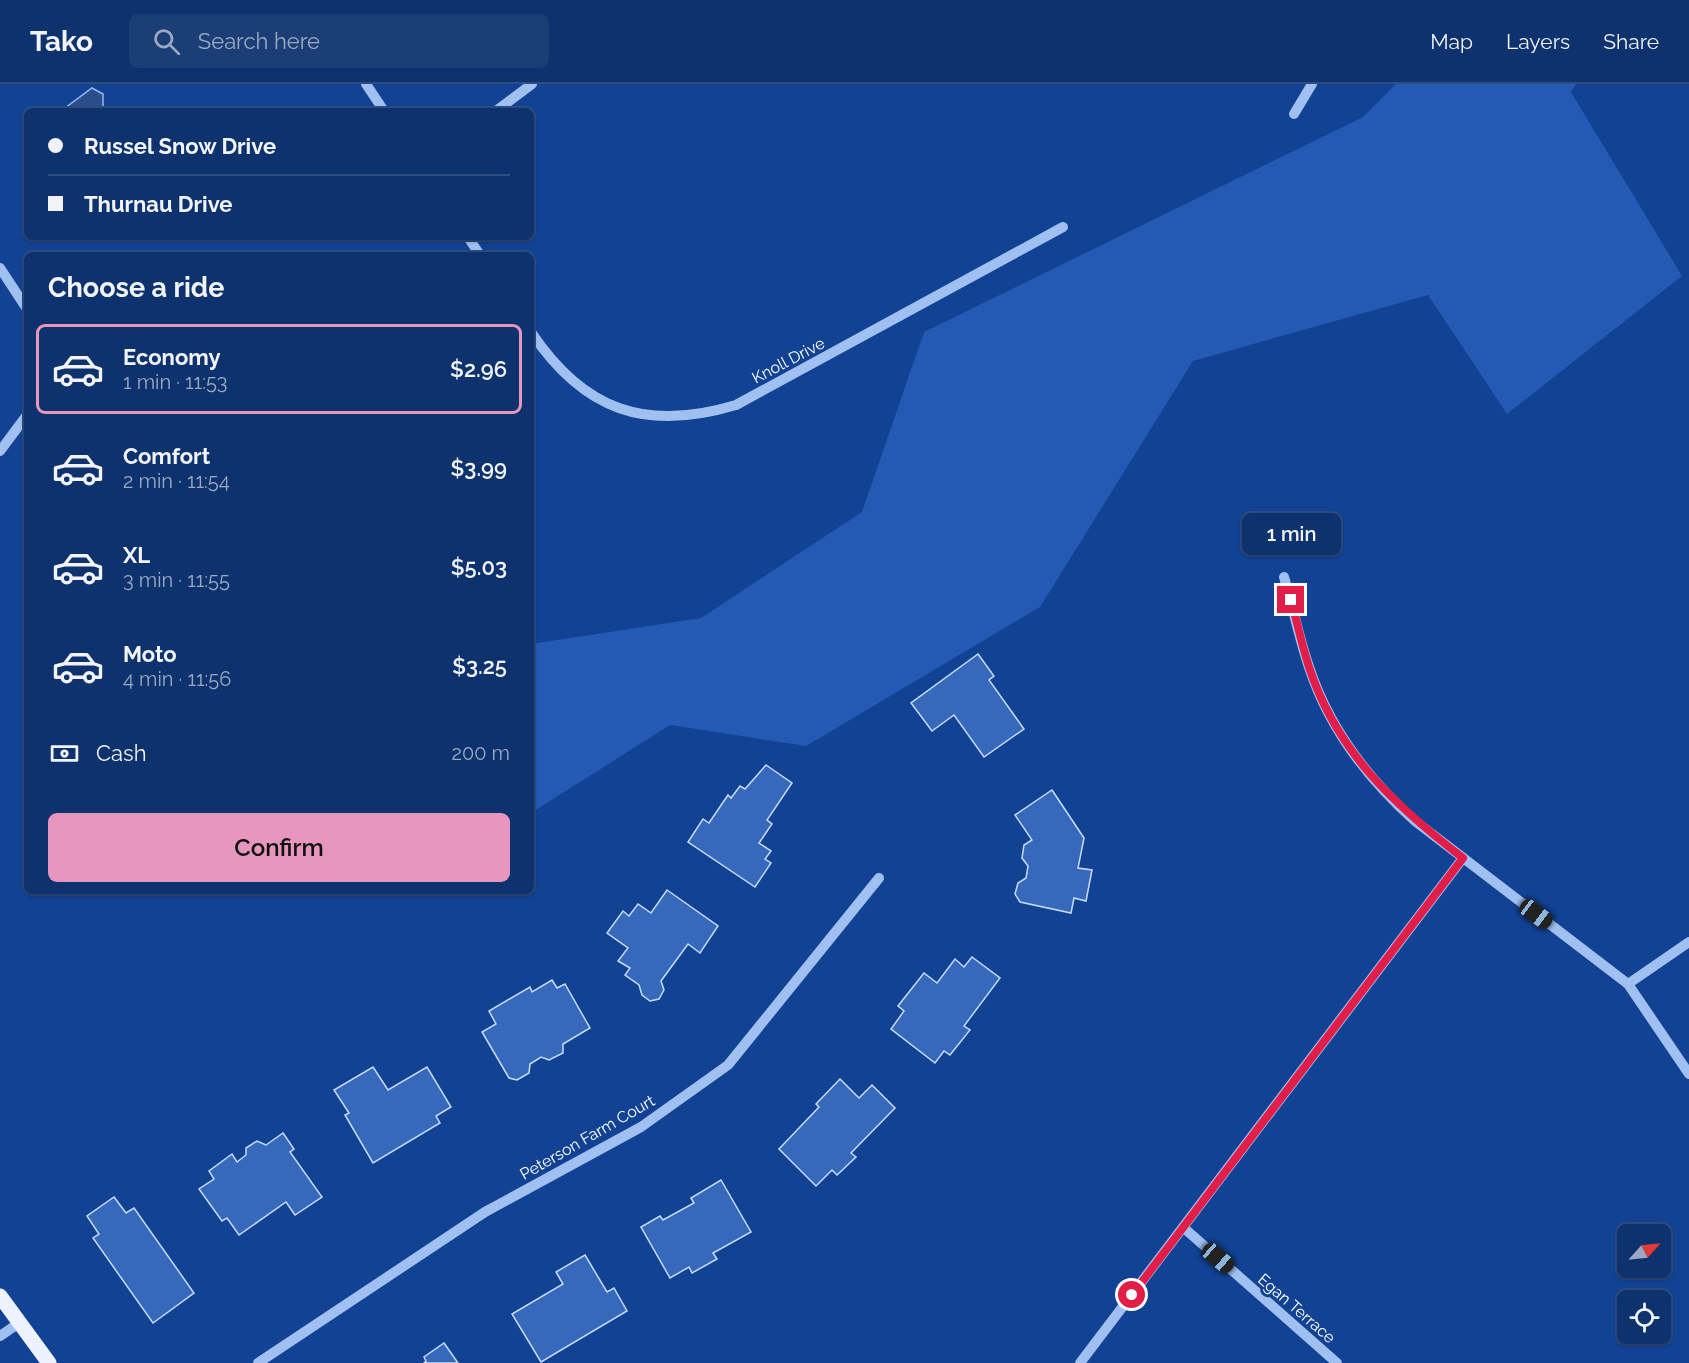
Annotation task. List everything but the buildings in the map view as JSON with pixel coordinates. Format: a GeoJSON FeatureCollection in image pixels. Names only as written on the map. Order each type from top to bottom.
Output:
{"type":"FeatureCollection","features":[{"type":"Feature","properties":{"kind":"main road"},"geometry":{"type":"LineString","coordinates":[[0,1296],[50,1363]]}},
{"type":"Feature","properties":{"kind":"street"},"geometry":{"type":"LineString","coordinates":[[366,84],[382,108]]}},
{"type":"Feature","properties":{"kind":"street"},"geometry":{"type":"LineString","coordinates":[[500,108],[532,84]]}},
{"type":"Feature","properties":{"kind":"street"},"geometry":{"type":"LineString","coordinates":[[1294,114],[1312,84]]}},
{"type":"Feature","properties":{"kind":"street","name":"Knoll Drive"},"geometry":{"type":"LineString","coordinates":[[534,336],[549,358],[572,382],[605,403],[639,414],[669,418],[702,415],[736,405],[1064,227]]}},
{"type":"Feature","properties":{"kind":"street"},"geometry":{"type":"LineString","coordinates":[[0,268],[24,304]]}},
{"type":"Feature","properties":{"kind":"street"},"geometry":{"type":"LineString","coordinates":[[0,451],[24,419]]}},
{"type":"Feature","properties":{"kind":"street"},"geometry":{"type":"LineString","coordinates":[[1284,578],[1309,668],[1330,717],[1359,762],[1390,798],[1463,858],[1628,984],[1689,1074]]}},
{"type":"Feature","properties":{"kind":"street"},"geometry":{"type":"LineString","coordinates":[[1080,1363],[1463,858]]}},
{"type":"Feature","properties":{"kind":"street","name":"Peterson Farm Court"},"geometry":{"type":"LineString","coordinates":[[258,1363],[486,1212],[641,1126],[728,1065],[879,878]]}},
{"type":"Feature","properties":{"kind":"street"},"geometry":{"type":"LineString","coordinates":[[1628,984],[1689,942]]}},
{"type":"Feature","properties":{"kind":"street","name":"Egan Terrace"},"geometry":{"type":"LineString","coordinates":[[1184,1228],[1337,1363]]}},
{"type":"Feature","properties":{"kind":"street"},"geometry":{"type":"LineString","coordinates":[[0,1336],[20,1323]]}},
{"type":"Feature","properties":{"kind":"shaded area"},"geometry":{"type":"Polygon","coordinates":[[[1396,84],[1576,84],[1571,92],[1682,276],[1507,414],[1428,295],[1193,361],[1040,607],[806,746],[670,725],[534,811],[534,644],[701,618],[862,512],[924,332],[1363,117],[1396,84]]]}},
{"type":"Feature","properties":{"kind":"shaded area"},"geometry":{"type":"Polygon","coordinates":[[[92,88],[103,94],[102,108],[65,108],[92,88]]]}},
{"type":"Feature","properties":{"kind":"route"},"geometry":{"type":"LineString","coordinates":[[1132,1295],[1463,858],[1415,821],[1390,798],[1359,762],[1330,717],[1309,668],[1291,600]]}}]}
